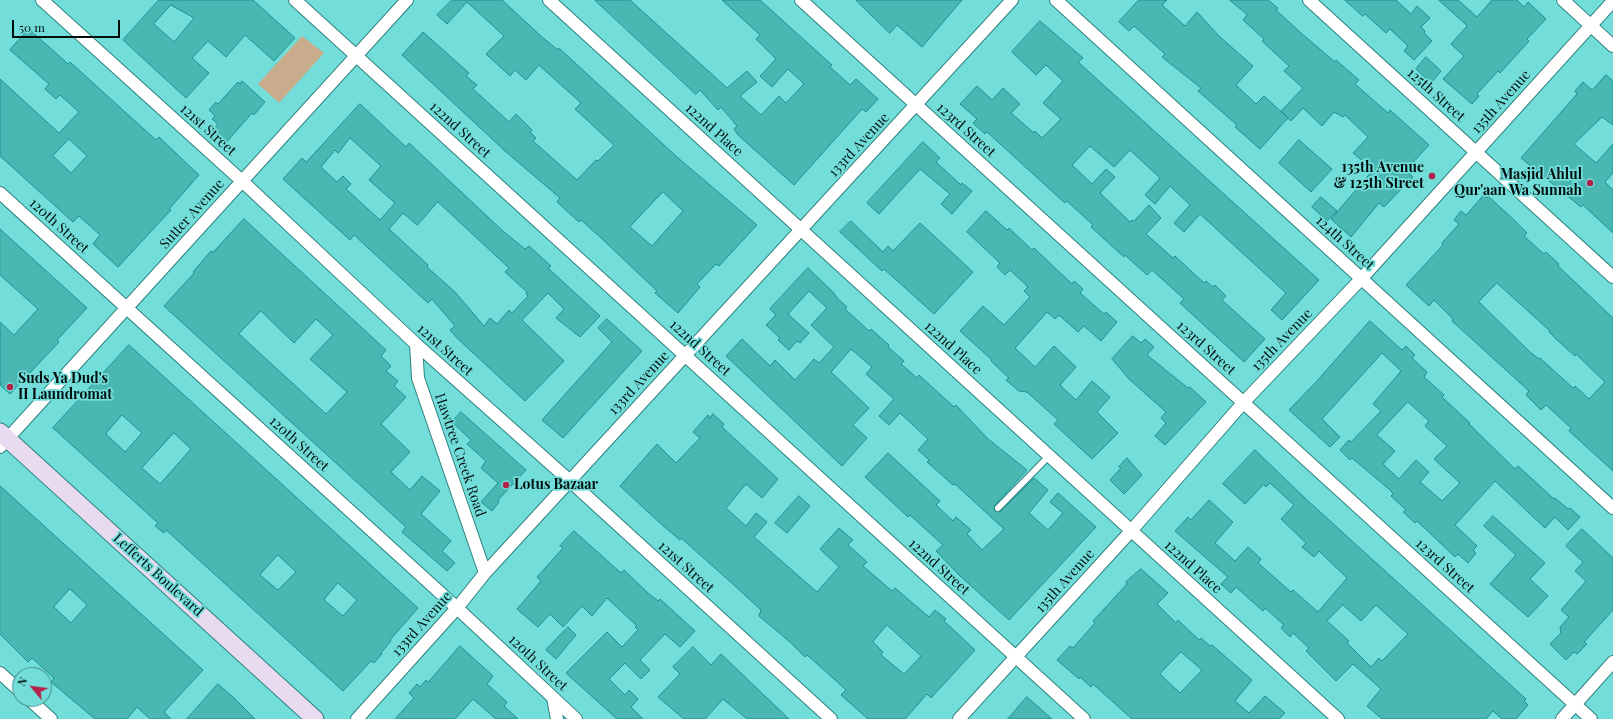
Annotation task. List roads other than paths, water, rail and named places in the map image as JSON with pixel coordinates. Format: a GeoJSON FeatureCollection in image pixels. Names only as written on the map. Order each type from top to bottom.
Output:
{"type":"FeatureCollection","features":[{"type":"Feature","properties":{"kind":"main road","name":"Lefferts Boulevard"},"geometry":{"type":"LineString","coordinates":[[3,439],[315,719]]}},
{"type":"Feature","properties":{"kind":"street","name":"121st Street"},"geometry":{"type":"LineString","coordinates":[[42,0],[242,181],[416,344],[570,481],[831,719]]}},
{"type":"Feature","properties":{"kind":"street","name":"122nd Street"},"geometry":{"type":"LineString","coordinates":[[295,0],[1084,719]]}},
{"type":"Feature","properties":{"kind":"street","name":"Sutter Avenue"},"geometry":{"type":"LineString","coordinates":[[3,439],[127,308],[406,0]]}},
{"type":"Feature","properties":{"kind":"street","name":"122nd Place"},"geometry":{"type":"LineString","coordinates":[[549,0],[1338,719]]}},
{"type":"Feature","properties":{"kind":"street","name":"123rd Street"},"geometry":{"type":"LineString","coordinates":[[801,0],[1590,719]]}},
{"type":"Feature","properties":{"kind":"street","name":"133rd Avenue"},"geometry":{"type":"LineString","coordinates":[[357,719],[457,608],[485,573],[1012,0]]}},
{"type":"Feature","properties":{"kind":"street","name":"124th Street"},"geometry":{"type":"LineString","coordinates":[[1056,0],[1613,508]]}},
{"type":"Feature","properties":{"kind":"street","name":"125th Street"},"geometry":{"type":"LineString","coordinates":[[1309,0],[1613,277]]}},
{"type":"Feature","properties":{"kind":"street"},"geometry":{"type":"LineString","coordinates":[[1563,0],[1613,46]]}},
{"type":"Feature","properties":{"kind":"street","name":"135th Avenue"},"geometry":{"type":"LineString","coordinates":[[959,719],[1131,530],[1243,403],[1361,279],[1613,1]]}},
{"type":"Feature","properties":{"kind":"street","name":"120th Street"},"geometry":{"type":"LineString","coordinates":[[0,193],[457,608],[576,719]]}},
{"type":"Feature","properties":{"kind":"street","name":"Hawtree Creek Road"},"geometry":{"type":"LineString","coordinates":[[416,344],[418,378],[485,573]]}},
{"type":"Feature","properties":{"kind":"street"},"geometry":{"type":"LineString","coordinates":[[1562,719],[1613,662]]}},
{"type":"Feature","properties":{"kind":"street"},"geometry":{"type":"LineString","coordinates":[[0,673],[12,684]]}},
{"type":"Feature","properties":{"kind":"street"},"geometry":{"type":"LineString","coordinates":[[552,698],[557,719]]}},
{"type":"Feature","properties":{"kind":"street"},"geometry":{"type":"LineString","coordinates":[[38,707],[51,719]]}},
{"type":"Feature","properties":{"kind":"lane"},"geometry":{"type":"LineString","coordinates":[[998,508],[1049,456]]}},
{"type":"Feature","properties":{"kind":"place","name":"135th Avenue & 125th Street"},"geometry":{"type":"Point","coordinates":[1432,176]}},
{"type":"Feature","properties":{"kind":"place","name":"Masjid Ahlul Qur'aan Wa Sunnah"},"geometry":{"type":"Point","coordinates":[1590,183]}},
{"type":"Feature","properties":{"kind":"place","name":"Suds Ya Dud's II Laundromat"},"geometry":{"type":"Point","coordinates":[10,387]}},
{"type":"Feature","properties":{"kind":"place","name":"Lotus Bazaar"},"geometry":{"type":"Point","coordinates":[506,485]}}]}
